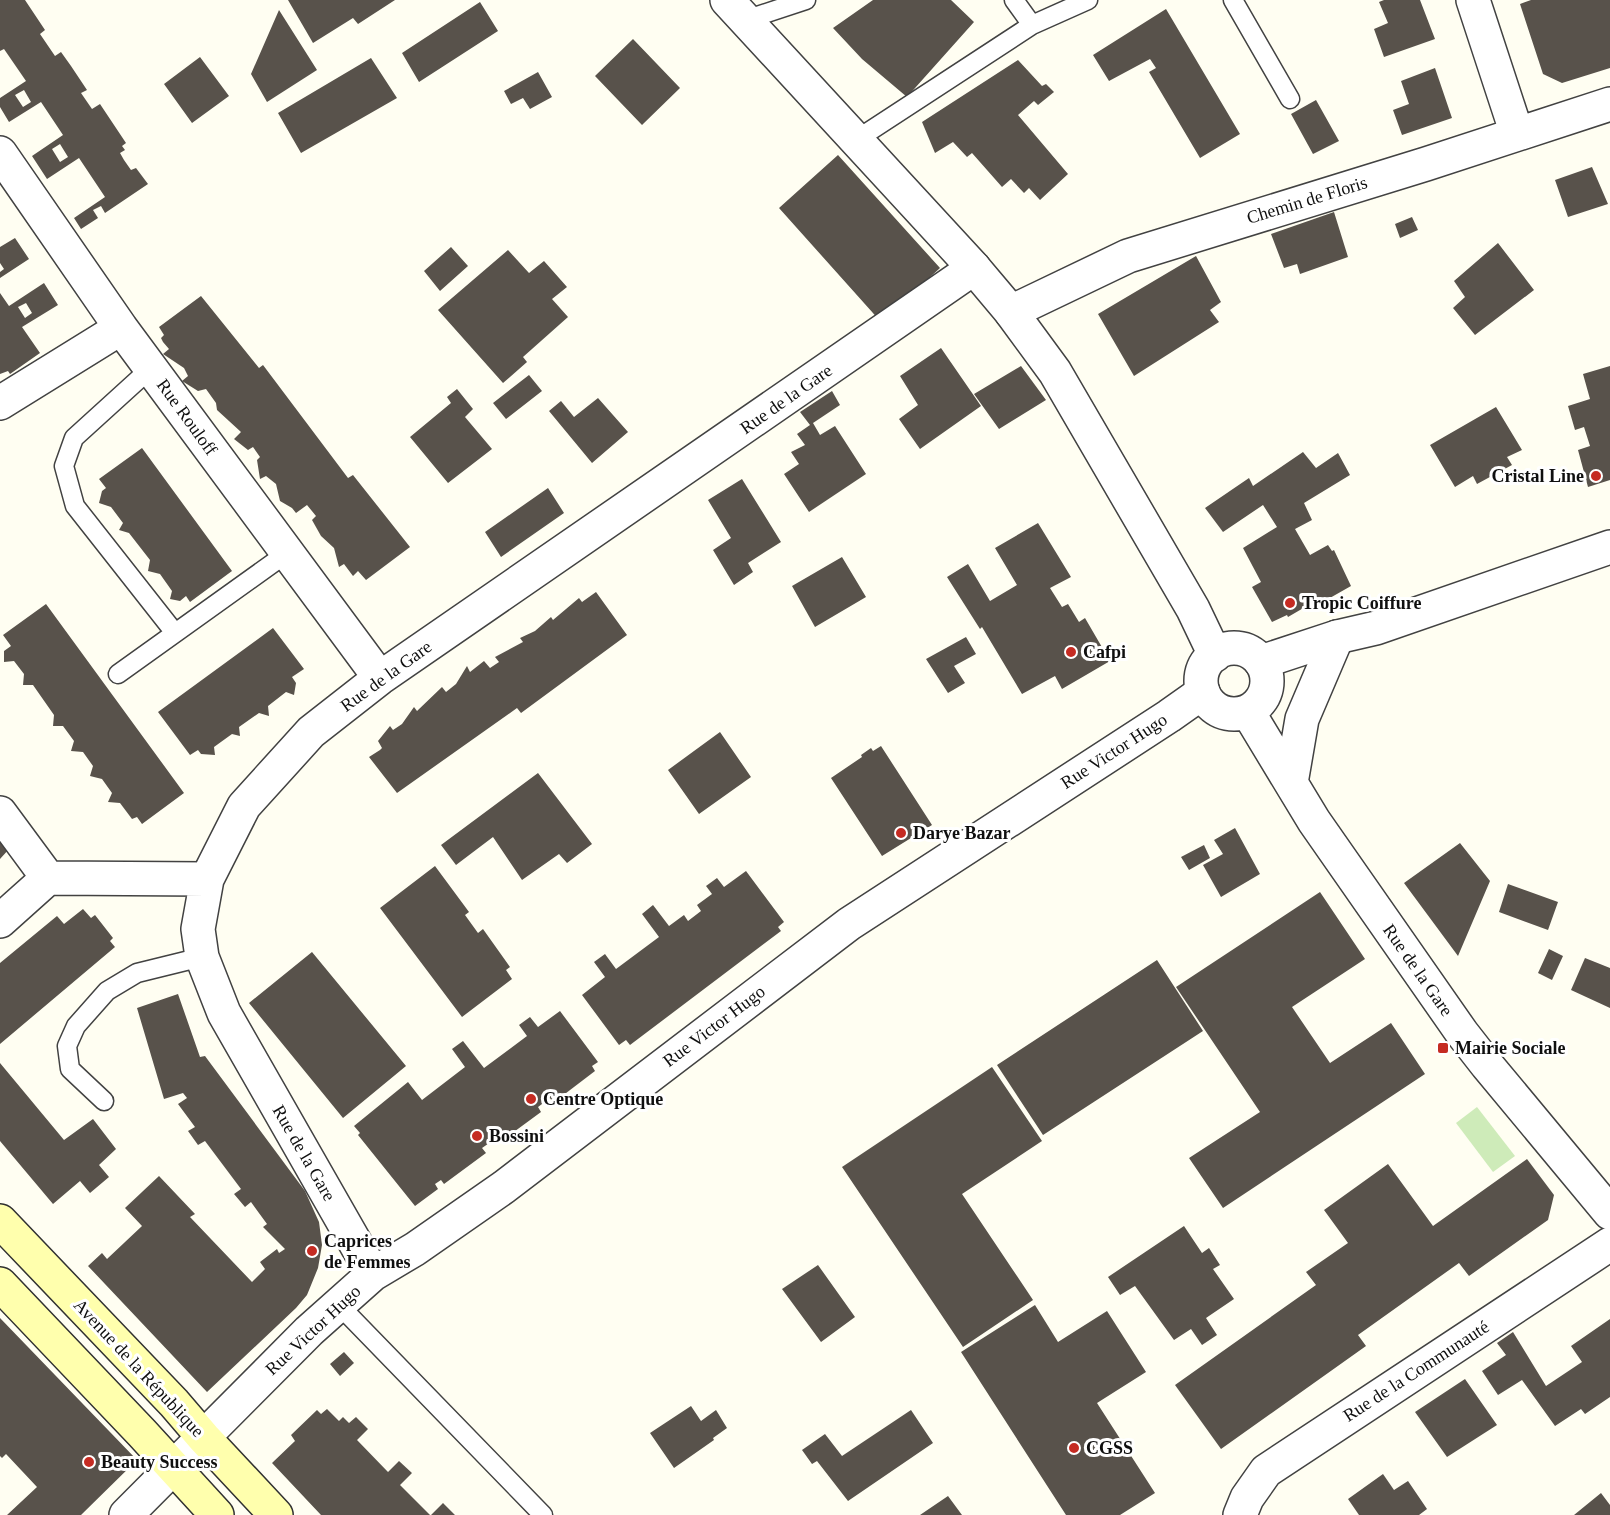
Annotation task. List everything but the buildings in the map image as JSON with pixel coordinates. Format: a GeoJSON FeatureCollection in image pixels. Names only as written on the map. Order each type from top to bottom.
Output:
{"type":"FeatureCollection","features":[{"type":"Feature","properties":{"kind":"main road","name":"Avenue de la République"},"geometry":{"type":"LineString","coordinates":[[0,1221],[174,1403],[276,1515]]}},
{"type":"Feature","properties":{"kind":"main road"},"geometry":{"type":"LineString","coordinates":[[0,1284],[134,1424],[217,1515]]}},
{"type":"Feature","properties":{"kind":"street"},"geometry":{"type":"LineString","coordinates":[[1473,0],[1517,134]]}},
{"type":"Feature","properties":{"kind":"street"},"geometry":{"type":"LineString","coordinates":[[736,10],[974,268],[1011,312],[1055,372],[1193,609],[1215,654]]}},
{"type":"Feature","properties":{"kind":"street","name":"Chemin de Floris"},"geometry":{"type":"LineString","coordinates":[[1011,312],[1128,256],[1610,104]]}},
{"type":"Feature","properties":{"kind":"street","name":"Rue Rouloff"},"geometry":{"type":"LineString","coordinates":[[0,153],[121,328],[380,678]]}},
{"type":"Feature","properties":{"kind":"street","name":"Rue de la Gare"},"geometry":{"type":"LineString","coordinates":[[373,1274],[224,1013],[202,957],[198,929],[207,879],[244,806],[311,732],[380,678],[974,268]]}},
{"type":"Feature","properties":{"kind":"street"},"geometry":{"type":"LineString","coordinates":[[0,403],[121,328]]}},
{"type":"Feature","properties":{"kind":"street"},"geometry":{"type":"LineString","coordinates":[[1261,663],[1337,637],[1376,628],[1610,547]]}},
{"type":"Feature","properties":{"kind":"street"},"geometry":{"type":"LineString","coordinates":[[1291,783],[1302,719],[1337,637]]}},
{"type":"Feature","properties":{"kind":"street"},"geometry":{"type":"LineString","coordinates":[[1234,648],[1245,650],[1261,663],[1266,671],[1266,690],[1262,699],[1248,712],[1226,713],[1208,701],[1201,681],[1203,671],[1215,654],[1234,648]]}},
{"type":"Feature","properties":{"kind":"street","name":"Rue Victor Hugo"},"geometry":{"type":"LineString","coordinates":[[126,1515],[204,1438],[217,1422],[338,1304],[373,1274],[416,1249],[513,1179],[849,924],[1203,692]]}},
{"type":"Feature","properties":{"kind":"street","name":"Rue de la Gare"},"geometry":{"type":"LineString","coordinates":[[1248,712],[1314,821],[1474,1049],[1610,1213]]}},
{"type":"Feature","properties":{"kind":"street"},"geometry":{"type":"LineString","coordinates":[[0,813],[48,878]]}},
{"type":"Feature","properties":{"kind":"street"},"geometry":{"type":"LineString","coordinates":[[0,921],[48,878],[207,879]]}},
{"type":"Feature","properties":{"kind":"street"},"geometry":{"type":"LineString","coordinates":[[352,1237],[374,1245],[416,1249]]}},
{"type":"Feature","properties":{"kind":"street","name":"Rue de la Communauté"},"geometry":{"type":"LineString","coordinates":[[1240,1515],[1247,1498],[1266,1471],[1610,1244]]}},
{"type":"Feature","properties":{"kind":"lane"},"geometry":{"type":"LineString","coordinates":[[736,10],[806,0]]}},
{"type":"Feature","properties":{"kind":"lane"},"geometry":{"type":"LineString","coordinates":[[1014,0],[1032,25]]}},
{"type":"Feature","properties":{"kind":"lane"},"geometry":{"type":"LineString","coordinates":[[856,141],[1032,25],[1088,0]]}},
{"type":"Feature","properties":{"kind":"lane"},"geometry":{"type":"LineString","coordinates":[[1233,0],[1290,99]]}},
{"type":"Feature","properties":{"kind":"lane"},"geometry":{"type":"LineString","coordinates":[[151,368],[74,438],[64,466],[75,506],[175,633]]}},
{"type":"Feature","properties":{"kind":"lane"},"geometry":{"type":"LineString","coordinates":[[118,674],[287,553]]}},
{"type":"Feature","properties":{"kind":"lane"},"geometry":{"type":"LineString","coordinates":[[104,1101],[70,1069],[67,1046],[76,1026],[107,991],[137,973],[202,957]]}},
{"type":"Feature","properties":{"kind":"lane"},"geometry":{"type":"LineString","coordinates":[[338,1304],[543,1515]]}},
{"type":"Feature","properties":{"kind":"green space"},"geometry":{"type":"Polygon","coordinates":[[[1477,1107],[1515,1156],[1493,1172],[1456,1123],[1477,1107]]]}},
{"type":"Feature","properties":{"kind":"place","name":"Cristal Line"},"geometry":{"type":"Point","coordinates":[1596,476]}},
{"type":"Feature","properties":{"kind":"place","name":"Tropic Coiffure"},"geometry":{"type":"Point","coordinates":[1290,603]}},
{"type":"Feature","properties":{"kind":"place","name":"Cafpi"},"geometry":{"type":"Point","coordinates":[1071,652]}},
{"type":"Feature","properties":{"kind":"place","name":"Darye Bazar"},"geometry":{"type":"Point","coordinates":[901,833]}},
{"type":"Feature","properties":{"kind":"place","name":"Mairie Sociale"},"geometry":{"type":"Point","coordinates":[1443,1048]}},
{"type":"Feature","properties":{"kind":"place","name":"Centre Optique"},"geometry":{"type":"Point","coordinates":[531,1099]}},
{"type":"Feature","properties":{"kind":"place","name":"Bossini"},"geometry":{"type":"Point","coordinates":[477,1136]}},
{"type":"Feature","properties":{"kind":"place","name":"Caprices de Femmes"},"geometry":{"type":"Point","coordinates":[312,1251]}},
{"type":"Feature","properties":{"kind":"place","name":"CGSS"},"geometry":{"type":"Point","coordinates":[1074,1448]}},
{"type":"Feature","properties":{"kind":"place","name":"Beauty Success"},"geometry":{"type":"Point","coordinates":[89,1462]}}]}
